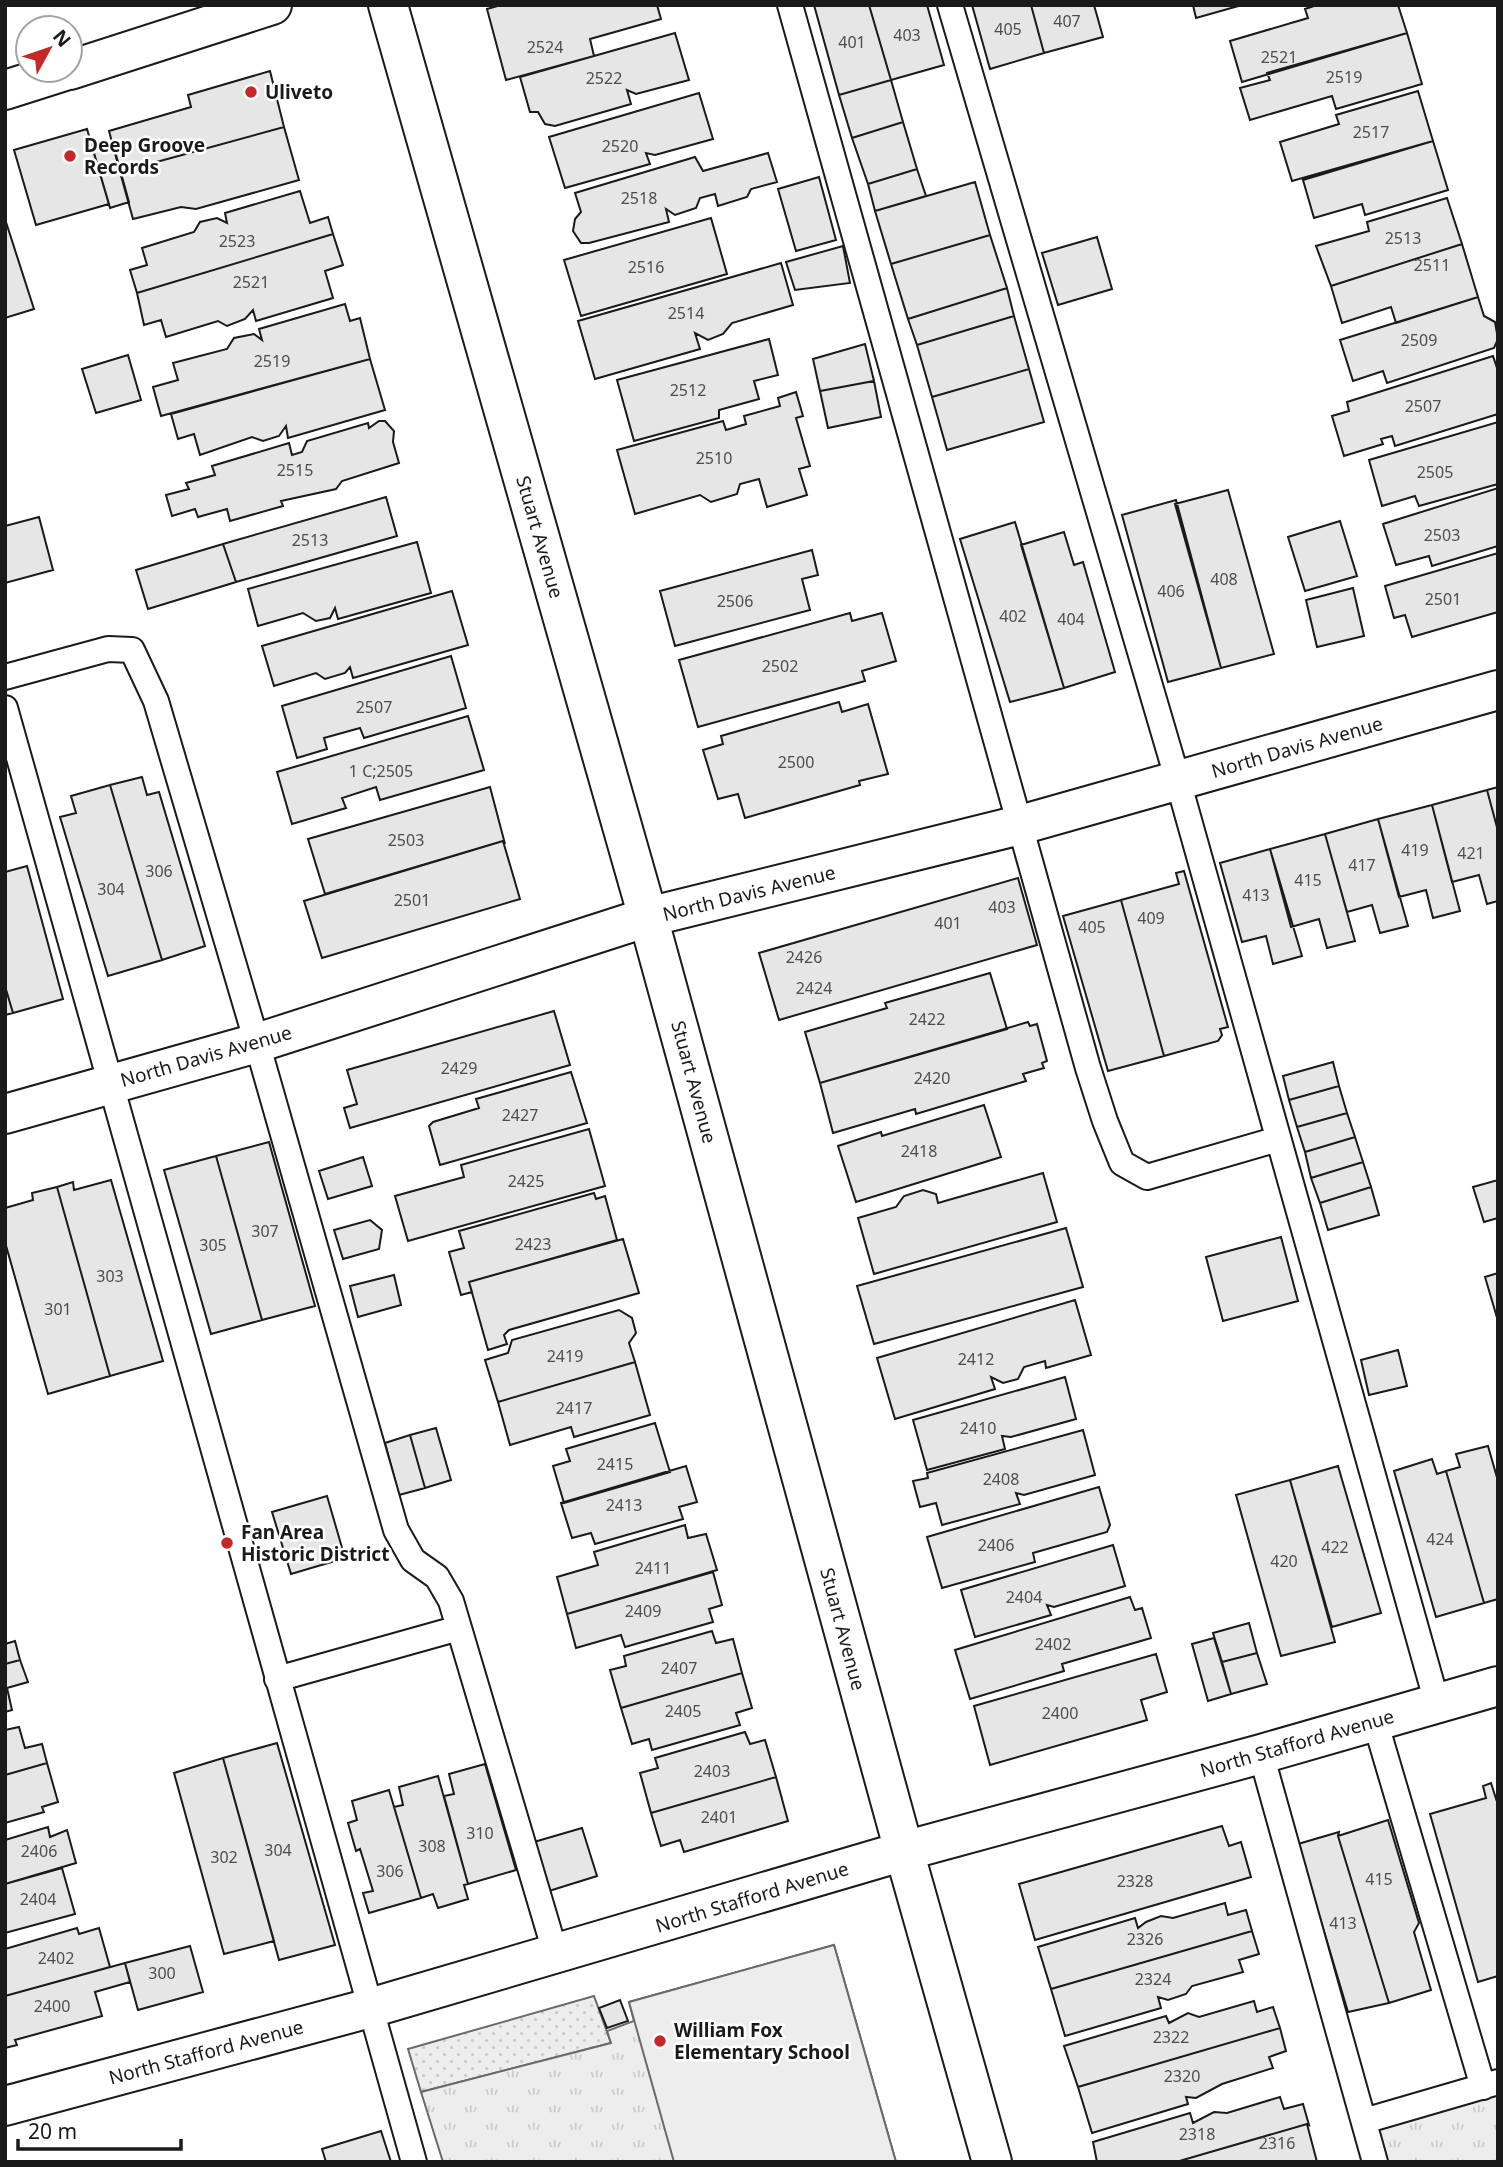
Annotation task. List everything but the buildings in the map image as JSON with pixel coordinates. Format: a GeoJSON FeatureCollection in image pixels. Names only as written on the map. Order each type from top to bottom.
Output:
{"type":"FeatureCollection","features":[{"type":"Feature","properties":{"kind":"street"},"geometry":{"type":"LineString","coordinates":[[84,65],[272,5]]}},
{"type":"Feature","properties":{"kind":"street","name":"Stuart Avenue"},"geometry":{"type":"LineString","coordinates":[[388,5],[648,917],[992,2162]]}},
{"type":"Feature","properties":{"kind":"street"},"geometry":{"type":"LineString","coordinates":[[5,90],[24,84]]}},
{"type":"Feature","properties":{"kind":"street","name":"North Davis Avenue"},"geometry":{"type":"LineString","coordinates":[[5,1114],[257,1042],[648,917],[1020,825],[1498,690]]}},
{"type":"Feature","properties":{"kind":"street","name":"North Stafford Avenue"},"geometry":{"type":"LineString","coordinates":[[5,2106],[370,2008],[904,1851],[1498,1686]]}},
{"type":"Feature","properties":{"kind":"lane"},"geometry":{"type":"LineString","coordinates":[[790,5],[1088,1068],[1122,1163],[1147,1177],[1278,1139]]}},
{"type":"Feature","properties":{"kind":"lane"},"geometry":{"type":"LineString","coordinates":[[950,5],[1178,781],[1437,1703]]}},
{"type":"Feature","properties":{"kind":"lane"},"geometry":{"type":"LineString","coordinates":[[5,677],[108,649],[132,650],[156,701],[257,1042],[396,1530],[413,1560],[437,1577],[451,1601],[556,1955]]}},
{"type":"Feature","properties":{"kind":"lane"},"geometry":{"type":"LineString","coordinates":[[5,708],[414,2162]]}},
{"type":"Feature","properties":{"kind":"lane"},"geometry":{"type":"LineString","coordinates":[[277,1679],[459,1628]]}},
{"type":"Feature","properties":{"kind":"lane"},"geometry":{"type":"LineString","coordinates":[[1364,2121],[1490,2084],[1375,1721]]}},
{"type":"Feature","properties":{"kind":"lane"},"geometry":{"type":"LineString","coordinates":[[1261,1754],[1375,2162]]}},
{"type":"Feature","properties":{"kind":"green space","name":"William Fox Elementary School"},"geometry":{"type":"Polygon","coordinates":[[[834,1945],[896,2162],[443,2162],[421,2092],[611,2043],[607,2031],[634,2021],[629,2002],[834,1945]]]}},
{"type":"Feature","properties":{"kind":"green space"},"geometry":{"type":"Polygon","coordinates":[[[594,1996],[611,2043],[421,2092],[408,2049],[594,1996]]]}},
{"type":"Feature","properties":{"kind":"green space"},"geometry":{"type":"Polygon","coordinates":[[[1498,2082],[1498,2162],[1375,2162],[1364,2121],[1498,2082]]]}},
{"type":"Feature","properties":{"kind":"shaded area"},"geometry":{"type":"Polygon","coordinates":[[[834,1945],[896,2162],[674,2162],[629,2002],[834,1945]]]}},
{"type":"Feature","properties":{"kind":"place","name":"Uliveto"},"geometry":{"type":"Point","coordinates":[251,92]}},
{"type":"Feature","properties":{"kind":"place","name":"Deep Groove Records"},"geometry":{"type":"Point","coordinates":[70,156]}},
{"type":"Feature","properties":{"kind":"place","name":"Fan Area Historic District"},"geometry":{"type":"Point","coordinates":[227,1543]}},
{"type":"Feature","properties":{"kind":"place","name":"William Fox Elementary School"},"geometry":{"type":"Point","coordinates":[660,2041]}}]}
